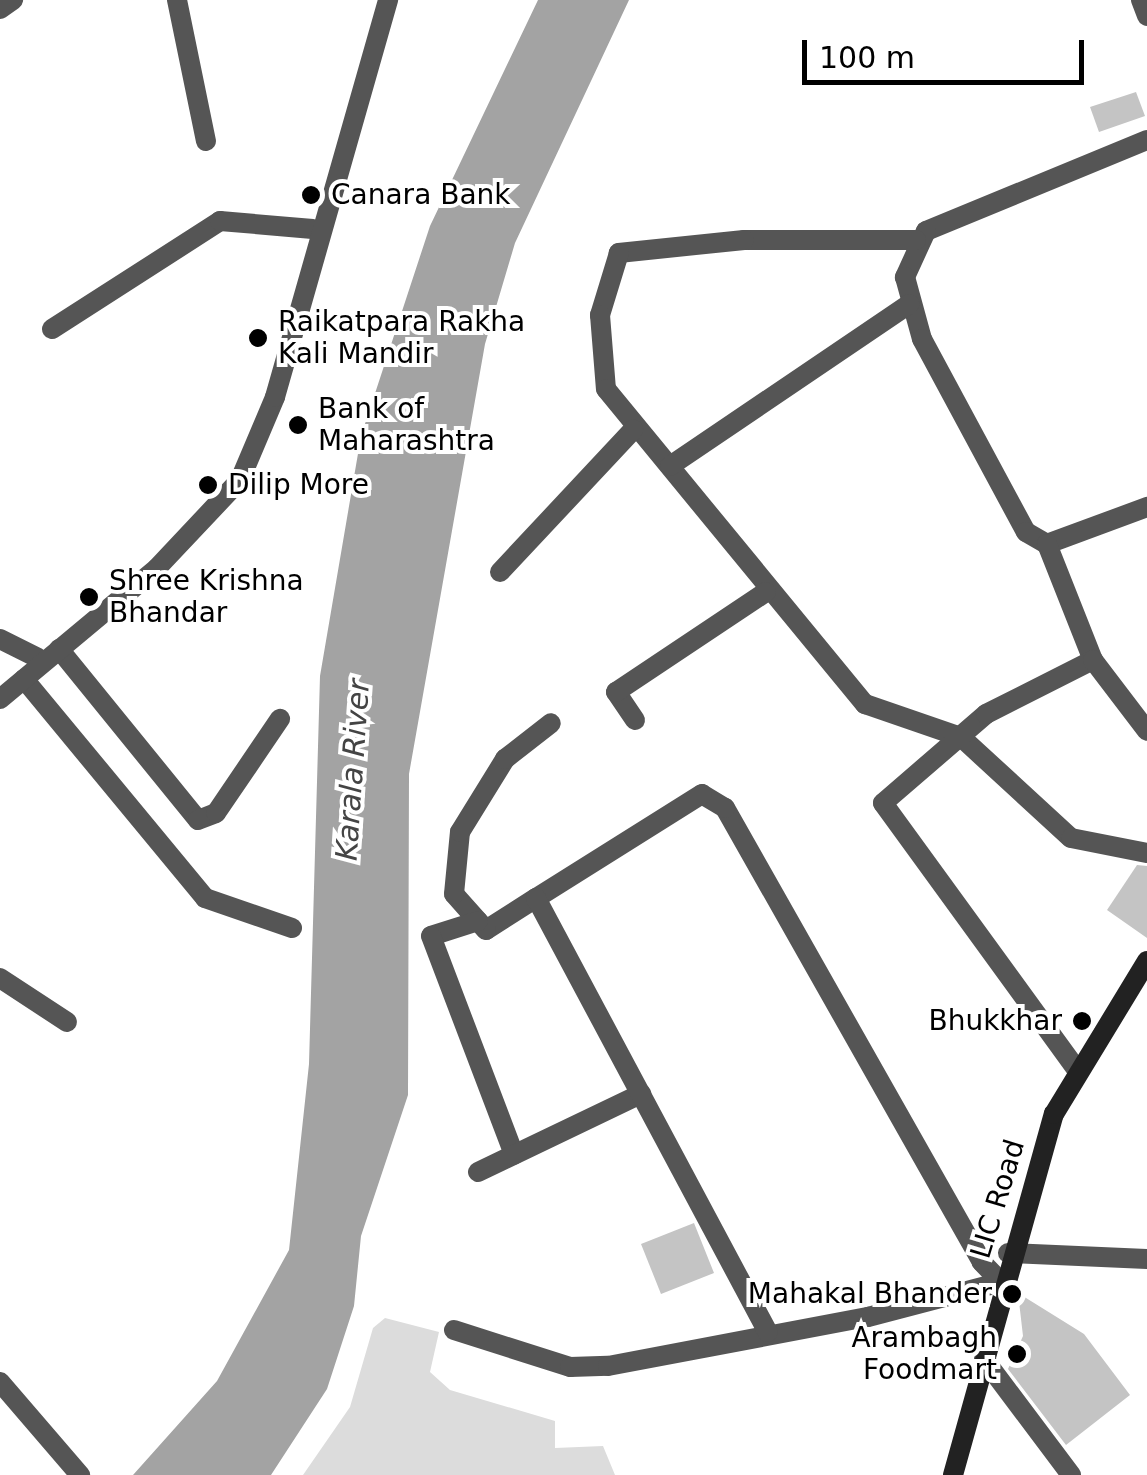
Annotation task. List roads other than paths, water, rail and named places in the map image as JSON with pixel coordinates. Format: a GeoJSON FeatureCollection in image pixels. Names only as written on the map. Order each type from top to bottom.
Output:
{"type":"FeatureCollection","features":[{"type":"Feature","properties":{"kind":"main road","name":"LIC Road"},"geometry":{"type":"LineString","coordinates":[[953,1475],[1008,1253],[1078,1070],[1147,961]]}},
{"type":"Feature","properties":{"kind":"street"},"geometry":{"type":"LineString","coordinates":[[0,9],[13,0]]}},
{"type":"Feature","properties":{"kind":"street"},"geometry":{"type":"LineString","coordinates":[[177,0],[206,142]]}},
{"type":"Feature","properties":{"kind":"street"},"geometry":{"type":"LineString","coordinates":[[0,699],[232,492],[258,444],[335,167],[375,0]]}},
{"type":"Feature","properties":{"kind":"street"},"geometry":{"type":"LineString","coordinates":[[335,167],[388,0]]}},
{"type":"Feature","properties":{"kind":"street"},"geometry":{"type":"LineString","coordinates":[[1141,0],[1147,16]]}},
{"type":"Feature","properties":{"kind":"street"},"geometry":{"type":"LineString","coordinates":[[1147,140],[916,240],[744,240],[619,253],[604,290],[598,353],[606,389],[633,430],[670,466],[766,592],[865,704],[961,737],[1070,838],[1147,854]]}},
{"type":"Feature","properties":{"kind":"street"},"geometry":{"type":"LineString","coordinates":[[52,329],[220,221],[318,229]]}},
{"type":"Feature","properties":{"kind":"street"},"geometry":{"type":"LineString","coordinates":[[916,240],[904,277],[909,304],[1002,498],[1047,544],[1093,660],[1147,731]]}},
{"type":"Feature","properties":{"kind":"street"},"geometry":{"type":"LineString","coordinates":[[670,466],[909,304]]}},
{"type":"Feature","properties":{"kind":"street"},"geometry":{"type":"LineString","coordinates":[[500,572],[633,430]]}},
{"type":"Feature","properties":{"kind":"street"},"geometry":{"type":"LineString","coordinates":[[1047,544],[1147,507]]}},
{"type":"Feature","properties":{"kind":"street"},"geometry":{"type":"LineString","coordinates":[[0,690],[154,565]]}},
{"type":"Feature","properties":{"kind":"street"},"geometry":{"type":"LineString","coordinates":[[635,720],[616,692],[766,592]]}},
{"type":"Feature","properties":{"kind":"street"},"geometry":{"type":"LineString","coordinates":[[0,639],[38,658]]}},
{"type":"Feature","properties":{"kind":"street"},"geometry":{"type":"LineString","coordinates":[[60,649],[198,820],[216,813],[280,720]]}},
{"type":"Feature","properties":{"kind":"street"},"geometry":{"type":"LineString","coordinates":[[1078,1070],[883,803],[986,714],[1093,660]]}},
{"type":"Feature","properties":{"kind":"street"},"geometry":{"type":"LineString","coordinates":[[24,679],[204,898],[292,928]]}},
{"type":"Feature","properties":{"kind":"street"},"geometry":{"type":"LineString","coordinates":[[551,723],[505,759],[460,832],[454,894],[486,930],[686,796],[720,802],[982,1262],[1002,1282]]}},
{"type":"Feature","properties":{"kind":"street"},"geometry":{"type":"LineString","coordinates":[[536,898],[768,1332]]}},
{"type":"Feature","properties":{"kind":"street"},"geometry":{"type":"LineString","coordinates":[[478,921],[431,936],[514,1155]]}},
{"type":"Feature","properties":{"kind":"street"},"geometry":{"type":"LineString","coordinates":[[0,978],[67,1022]]}},
{"type":"Feature","properties":{"kind":"street"},"geometry":{"type":"LineString","coordinates":[[478,1172],[641,1094]]}},
{"type":"Feature","properties":{"kind":"street"},"geometry":{"type":"LineString","coordinates":[[1008,1253],[1147,1259]]}},
{"type":"Feature","properties":{"kind":"street"},"geometry":{"type":"LineString","coordinates":[[454,1330],[570,1367],[656,1359],[1002,1282]]}},
{"type":"Feature","properties":{"kind":"street"},"geometry":{"type":"LineString","coordinates":[[984,1359],[1070,1475]]}},
{"type":"Feature","properties":{"kind":"street"},"geometry":{"type":"LineString","coordinates":[[0,1382],[80,1475]]}},
{"type":"Feature","properties":{"kind":"water","name":"Karala River"},"geometry":{"type":"Polygon","coordinates":[[[538,0],[629,0],[515,243],[485,344],[409,774],[408,1095],[361,1236],[354,1306],[327,1389],[271,1475],[133,1475],[217,1381],[289,1250],[309,1064],[320,676],[361,436],[430,226],[538,0]]]}},
{"type":"Feature","properties":{"kind":"place","name":"Canara Bank"},"geometry":{"type":"Point","coordinates":[311,195]}},
{"type":"Feature","properties":{"kind":"place","name":"Raikatpara Rakha Kali Mandir"},"geometry":{"type":"Point","coordinates":[258,338]}},
{"type":"Feature","properties":{"kind":"place","name":"Bank of Maharashtra"},"geometry":{"type":"Point","coordinates":[298,425]}},
{"type":"Feature","properties":{"kind":"place","name":"Dilip More"},"geometry":{"type":"Point","coordinates":[208,485]}},
{"type":"Feature","properties":{"kind":"place","name":"Shree Krishna Bhandar"},"geometry":{"type":"Point","coordinates":[89,597]}},
{"type":"Feature","properties":{"kind":"place","name":"Bhukkhar"},"geometry":{"type":"Point","coordinates":[1082,1021]}},
{"type":"Feature","properties":{"kind":"place","name":"Mahakal Bhander"},"geometry":{"type":"Point","coordinates":[1012,1294]}},
{"type":"Feature","properties":{"kind":"place","name":"Arambagh Foodmart"},"geometry":{"type":"Point","coordinates":[1017,1354]}}]}
